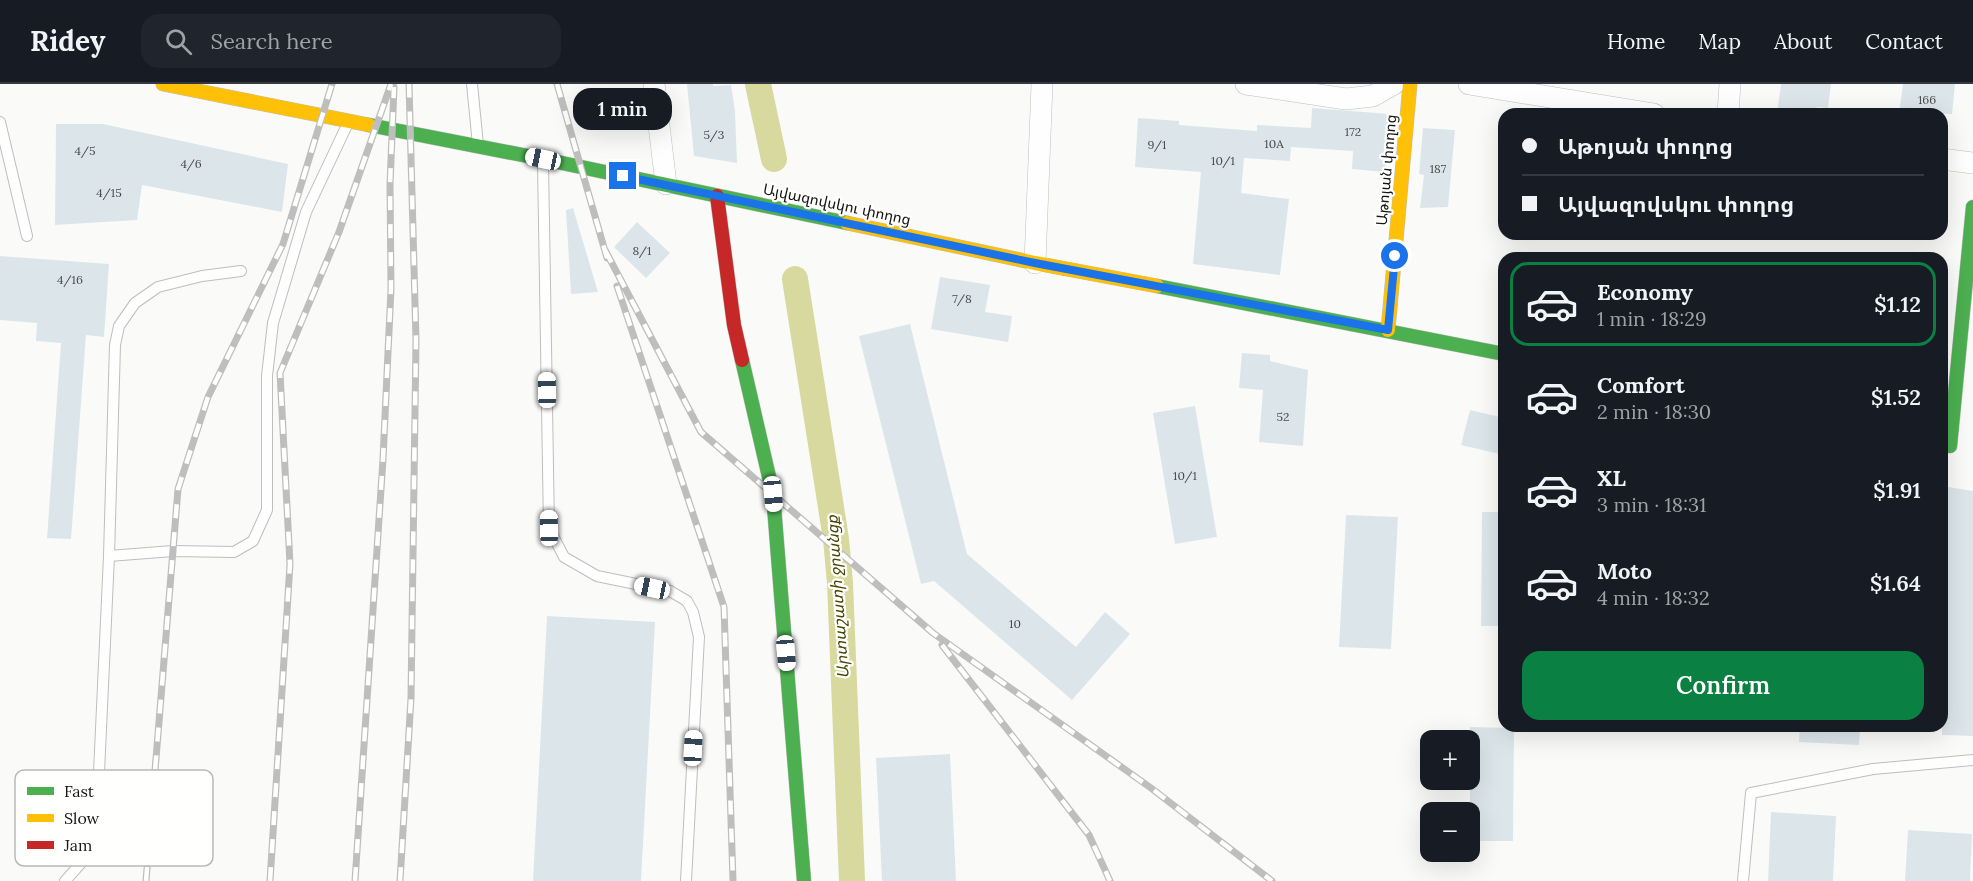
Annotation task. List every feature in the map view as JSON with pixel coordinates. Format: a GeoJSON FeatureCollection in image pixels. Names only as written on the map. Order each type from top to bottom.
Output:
{"type":"FeatureCollection","features":[{"type":"Feature","properties":{"kind":"main road","name":"Այվազովսկու փողոց"},"geometry":{"type":"LineString","coordinates":[[163,84],[478,145],[1035,263],[1498,353]]}},
{"type":"Feature","properties":{"kind":"main road","name":"Աթոյան փողոց"},"geometry":{"type":"LineString","coordinates":[[1388,330],[1410,84]]}},
{"type":"Feature","properties":{"kind":"main road"},"geometry":{"type":"LineString","coordinates":[[717,196],[734,325],[773,494],[804,881]]}},
{"type":"Feature","properties":{"kind":"main road"},"geometry":{"type":"LineString","coordinates":[[1951,446],[1973,208]]}},
{"type":"Feature","properties":{"kind":"street"},"geometry":{"type":"LineString","coordinates":[[654,84],[666,184]]}},
{"type":"Feature","properties":{"kind":"street"},"geometry":{"type":"LineString","coordinates":[[1035,263],[1042,84]]}},
{"type":"Feature","properties":{"kind":"street"},"geometry":{"type":"LineString","coordinates":[[1246,84],[1346,99],[1373,96],[1394,84]]}},
{"type":"Feature","properties":{"kind":"street"},"geometry":{"type":"LineString","coordinates":[[1469,84],[1617,108]]}},
{"type":"Feature","properties":{"kind":"street"},"geometry":{"type":"LineString","coordinates":[[1728,108],[1730,84]]}},
{"type":"Feature","properties":{"kind":"street"},"geometry":{"type":"LineString","coordinates":[[1948,160],[1973,163]]}},
{"type":"Feature","properties":{"kind":"lane"},"geometry":{"type":"LineString","coordinates":[[472,84],[478,145]]}},
{"type":"Feature","properties":{"kind":"lane"},"geometry":{"type":"LineString","coordinates":[[109,556],[173,551],[234,552],[253,541],[267,510],[267,376],[273,322],[306,212],[348,121]]}},
{"type":"Feature","properties":{"kind":"lane"},"geometry":{"type":"LineString","coordinates":[[0,122],[27,236]]}},
{"type":"Feature","properties":{"kind":"lane"},"geometry":{"type":"LineString","coordinates":[[543,159],[549,528],[564,557],[597,576],[670,591],[687,601],[693,612],[699,637],[686,881]]}},
{"type":"Feature","properties":{"kind":"lane"},"geometry":{"type":"LineString","coordinates":[[99,770],[109,556],[115,345],[118,326],[135,303],[158,287],[202,276],[241,271]]}},
{"type":"Feature","properties":{"kind":"lane"},"geometry":{"type":"LineString","coordinates":[[1743,881],[1751,793],[1874,769],[1973,760]]}},
{"type":"Feature","properties":{"kind":"lane"},"geometry":{"type":"LineString","coordinates":[[65,881],[78,866]]}},
{"type":"Feature","properties":{"kind":"building"},"geometry":{"type":"Polygon","coordinates":[[[687,84],[731,85],[735,111],[737,163],[694,156],[687,84]]]}},
{"type":"Feature","properties":{"kind":"building"},"geometry":{"type":"Polygon","coordinates":[[[1781,84],[1831,84],[1828,108],[1778,108],[1781,84]]]}},
{"type":"Feature","properties":{"kind":"building"},"geometry":{"type":"Polygon","coordinates":[[[1903,84],[1955,84],[1952,114],[1948,114],[1948,108],[1900,108],[1903,84]]]}},
{"type":"Feature","properties":{"kind":"building"},"geometry":{"type":"Polygon","coordinates":[[[1312,108],[1390,114],[1385,172],[1352,169],[1353,151],[1291,147],[1290,161],[1244,158],[1241,193],[1289,199],[1280,275],[1193,264],[1201,172],[1135,167],[1138,118],[1179,121],[1179,125],[1257,131],[1257,125],[1311,128],[1312,108]]]}},
{"type":"Feature","properties":{"kind":"building"},"geometry":{"type":"Polygon","coordinates":[[[56,124],[103,124],[288,164],[282,212],[142,185],[137,220],[55,225],[56,124]]]}},
{"type":"Feature","properties":{"kind":"building"},"geometry":{"type":"Polygon","coordinates":[[[1423,128],[1455,130],[1448,207],[1420,208],[1424,175],[1419,174],[1423,128]]]}},
{"type":"Feature","properties":{"kind":"building"},"geometry":{"type":"Polygon","coordinates":[[[573,208],[598,292],[571,294],[566,210],[573,208]]]}},
{"type":"Feature","properties":{"kind":"building"},"geometry":{"type":"Polygon","coordinates":[[[637,222],[670,253],[646,278],[614,247],[637,222]]]}},
{"type":"Feature","properties":{"kind":"building"},"geometry":{"type":"Polygon","coordinates":[[[0,256],[109,264],[104,337],[86,335],[71,539],[47,538],[61,343],[36,341],[37,323],[0,320],[0,256]]]}},
{"type":"Feature","properties":{"kind":"building"},"geometry":{"type":"Polygon","coordinates":[[[940,277],[990,285],[985,312],[1012,316],[1008,342],[931,329],[940,277]]]}},
{"type":"Feature","properties":{"kind":"building"},"geometry":{"type":"Polygon","coordinates":[[[910,324],[967,554],[1076,647],[1105,612],[1130,634],[1072,700],[934,581],[921,584],[859,336],[910,324]]]}},
{"type":"Feature","properties":{"kind":"building"},"geometry":{"type":"Polygon","coordinates":[[[1242,353],[1270,355],[1270,361],[1308,370],[1303,446],[1259,442],[1263,390],[1239,388],[1242,353]]]}},
{"type":"Feature","properties":{"kind":"building"},"geometry":{"type":"Polygon","coordinates":[[[1195,406],[1217,537],[1175,544],[1153,413],[1195,406]]]}},
{"type":"Feature","properties":{"kind":"building"},"geometry":{"type":"Polygon","coordinates":[[[1470,410],[1498,417],[1498,454],[1461,445],[1470,410]]]}},
{"type":"Feature","properties":{"kind":"building"},"geometry":{"type":"Polygon","coordinates":[[[1948,487],[1973,491],[1973,736],[1942,735],[1942,732],[1948,732],[1948,487]]]}},
{"type":"Feature","properties":{"kind":"building"},"geometry":{"type":"Polygon","coordinates":[[[1482,512],[1498,512],[1498,626],[1481,626],[1482,512]]]}},
{"type":"Feature","properties":{"kind":"building"},"geometry":{"type":"Polygon","coordinates":[[[1346,515],[1398,517],[1391,649],[1339,647],[1346,515]]]}},
{"type":"Feature","properties":{"kind":"building"},"geometry":{"type":"Polygon","coordinates":[[[547,616],[655,622],[641,881],[533,881],[547,616]]]}},
{"type":"Feature","properties":{"kind":"building"},"geometry":{"type":"Polygon","coordinates":[[[1470,727],[1498,728],[1498,732],[1514,732],[1513,841],[1480,841],[1480,802],[1470,802],[1470,790],[1480,790],[1480,730],[1470,730],[1470,727]]]}},
{"type":"Feature","properties":{"kind":"building"},"geometry":{"type":"Polygon","coordinates":[[[1800,732],[1860,732],[1859,745],[1799,742],[1800,732]]]}},
{"type":"Feature","properties":{"kind":"building"},"geometry":{"type":"Polygon","coordinates":[[[950,754],[956,881],[882,881],[876,758],[950,754]]]}},
{"type":"Feature","properties":{"kind":"building"},"geometry":{"type":"Polygon","coordinates":[[[1771,812],[1836,816],[1833,881],[1768,881],[1771,812]]]}},
{"type":"Feature","properties":{"kind":"building"},"geometry":{"type":"Polygon","coordinates":[[[1908,830],[1972,834],[1970,881],[1905,881],[1908,830]]]}},
{"type":"Feature","properties":{"kind":"waterway","name":"Արտաշատի ջրանցք"},"geometry":{"type":"LineString","coordinates":[[758,84],[774,159]]}},
{"type":"Feature","properties":{"kind":"waterway","name":"Արտաշատի ջրանցք"},"geometry":{"type":"LineString","coordinates":[[795,279],[836,539],[840,583],[852,881]]}},
{"type":"Feature","properties":{"kind":"railway"},"geometry":{"type":"LineString","coordinates":[[155,770],[178,489],[208,397],[283,244],[332,84]]}},
{"type":"Feature","properties":{"kind":"railway"},"geometry":{"type":"LineString","coordinates":[[270,881],[290,564],[280,373],[339,232],[391,84]]}},
{"type":"Feature","properties":{"kind":"railway"},"geometry":{"type":"LineString","coordinates":[[400,881],[411,698],[416,340],[409,84]]}},
{"type":"Feature","properties":{"kind":"railway"},"geometry":{"type":"LineString","coordinates":[[557,84],[607,258]]}},
{"type":"Feature","properties":{"kind":"railway"},"geometry":{"type":"LineString","coordinates":[[355,881],[383,459],[391,289],[390,184],[394,87]]}},
{"type":"Feature","properties":{"kind":"railway"},"geometry":{"type":"LineString","coordinates":[[605,250],[701,432],[933,633],[1151,788],[1272,881]]}},
{"type":"Feature","properties":{"kind":"railway"},"geometry":{"type":"LineString","coordinates":[[617,286],[724,607],[733,881]]}},
{"type":"Feature","properties":{"kind":"railway"},"geometry":{"type":"LineString","coordinates":[[942,645],[1089,835],[1110,881]]}},
{"type":"Feature","properties":{"kind":"railway"},"geometry":{"type":"LineString","coordinates":[[146,881],[147,866]]}},
{"type":"Feature","properties":{"kind":"traffic: fast"},"geometry":{"type":"LineString","coordinates":[[369,125],[847,223]]}},
{"type":"Feature","properties":{"kind":"traffic: fast"},"geometry":{"type":"LineString","coordinates":[[1950,446],[1973,207]]}},
{"type":"Feature","properties":{"kind":"traffic: fast"},"geometry":{"type":"LineString","coordinates":[[1157,286],[1498,353]]}},
{"type":"Feature","properties":{"kind":"traffic: fast"},"geometry":{"type":"LineString","coordinates":[[742,360],[773,494],[804,881]]}},
{"type":"Feature","properties":{"kind":"traffic: slow"},"geometry":{"type":"LineString","coordinates":[[163,84],[369,125]]}},
{"type":"Feature","properties":{"kind":"traffic: slow"},"geometry":{"type":"LineString","coordinates":[[1388,330],[1410,84]]}},
{"type":"Feature","properties":{"kind":"traffic: slow"},"geometry":{"type":"LineString","coordinates":[[847,223],[1157,286]]}},
{"type":"Feature","properties":{"kind":"traffic: jam"},"geometry":{"type":"LineString","coordinates":[[717,196],[734,325],[742,360]]}},
{"type":"Feature","properties":{"kind":"route"},"geometry":{"type":"LineString","coordinates":[[623,176],[1035,263],[1388,330],[1395,256]]}}]}
